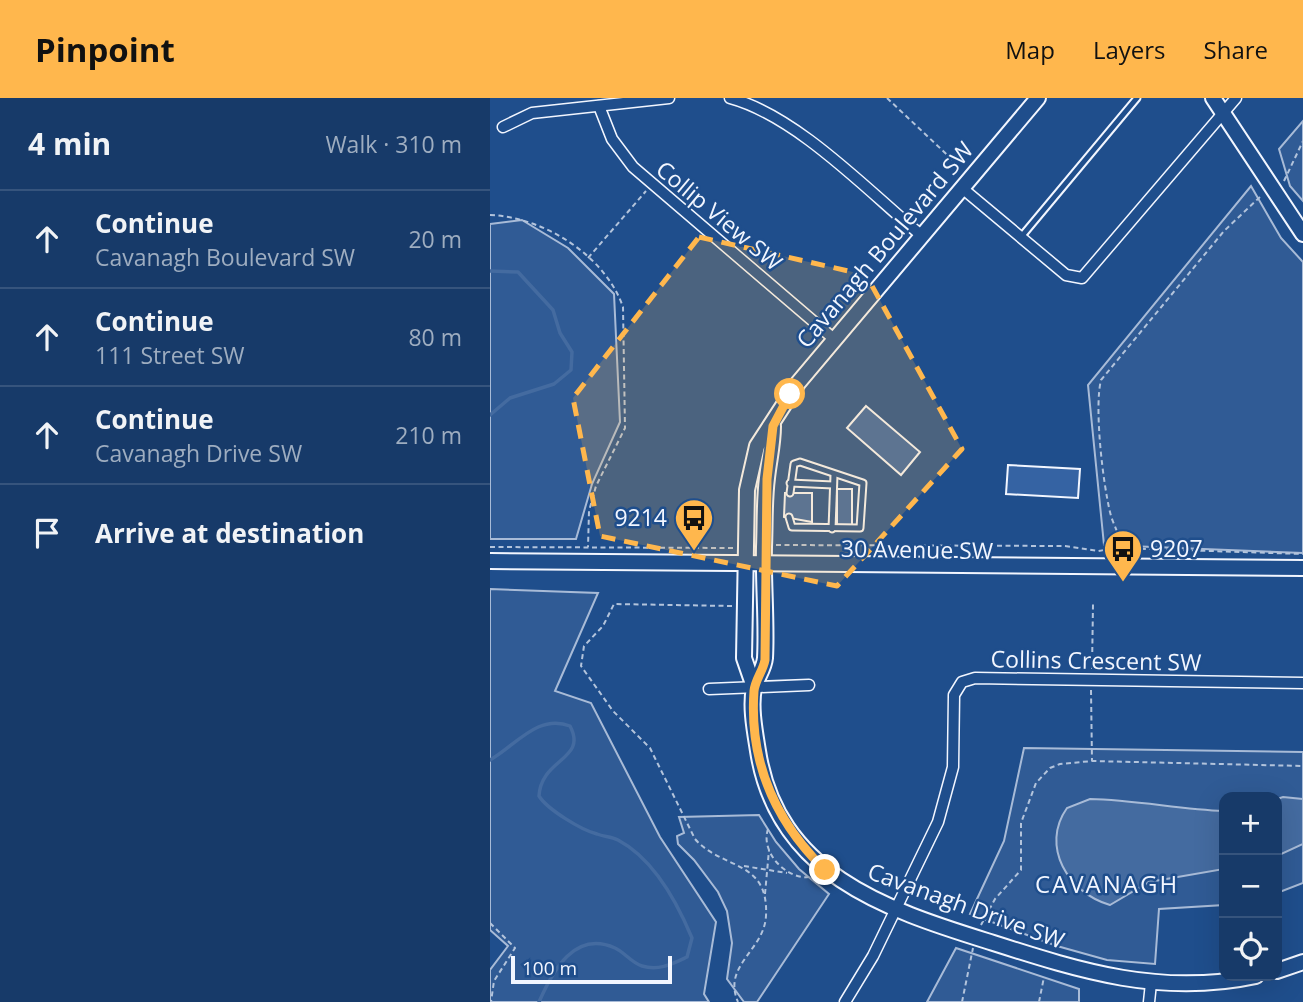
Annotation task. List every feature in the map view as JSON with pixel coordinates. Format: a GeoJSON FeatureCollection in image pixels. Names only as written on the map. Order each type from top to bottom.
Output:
{"type":"FeatureCollection","features":[{"type":"Feature","properties":{"kind":"street"},"geometry":{"type":"LineString","coordinates":[[503,127],[533,113],[669,98]]}},
{"type":"Feature","properties":{"kind":"street"},"geometry":{"type":"LineString","coordinates":[[730,98],[759,108],[795,130],[922,236]]}},
{"type":"Feature","properties":{"kind":"street","name":"Cavanagh Boulevard SW"},"geometry":{"type":"LineString","coordinates":[[746,566],[749,474],[757,446],[773,426],[790,394],[1038,98]]}},
{"type":"Feature","properties":{"kind":"street"},"geometry":{"type":"LineString","coordinates":[[1213,98],[1303,234]]}},
{"type":"Feature","properties":{"kind":"street"},"geometry":{"type":"LineString","coordinates":[[962,188],[1066,275],[1082,278],[1236,98]]}},
{"type":"Feature","properties":{"kind":"street","name":"Collip View SW"},"geometry":{"type":"LineString","coordinates":[[599,106],[604,124],[622,155],[652,185],[834,340]]}},
{"type":"Feature","properties":{"kind":"street","name":"Cavanagh Drive SW"},"geometry":{"type":"LineString","coordinates":[[754,687],[765,660],[764,566],[767,479],[773,426]]}},
{"type":"Feature","properties":{"kind":"street","name":"30 Avenue SW"},"geometry":{"type":"LineString","coordinates":[[490,561],[746,566],[1303,568]]}},
{"type":"Feature","properties":{"kind":"street","name":"Cavanagh Drive SW"},"geometry":{"type":"LineString","coordinates":[[746,566],[744,658],[754,687],[763,777],[782,819],[806,852],[825,870],[863,895],[896,909],[1076,970],[1150,983],[1199,984],[1220,981]]}},
{"type":"Feature","properties":{"kind":"street","name":"30 Avenue SW"},"geometry":{"type":"LineString","coordinates":[[764,566],[1303,577]]}},
{"type":"Feature","properties":{"kind":"street","name":"Collins Crescent SW"},"geometry":{"type":"LineString","coordinates":[[896,909],[939,822],[947,795],[954,755],[954,695],[962,682],[975,678],[1303,684]]}},
{"type":"Feature","properties":{"kind":"street"},"geometry":{"type":"LineString","coordinates":[[709,689],[808,685]]}},
{"type":"Feature","properties":{"kind":"street"},"geometry":{"type":"LineString","coordinates":[[845,1002],[896,909]]}},
{"type":"Feature","properties":{"kind":"street"},"geometry":{"type":"LineString","coordinates":[[1282,969],[1303,962]]}},
{"type":"Feature","properties":{"kind":"street"},"geometry":{"type":"LineString","coordinates":[[1149,1002],[1150,983]]}},
{"type":"Feature","properties":{"kind":"lane"},"geometry":{"type":"LineString","coordinates":[[1021,237],[1136,98]]}},
{"type":"Feature","properties":{"kind":"lane"},"geometry":{"type":"LineString","coordinates":[[790,493],[794,464],[800,462],[863,483]]}},
{"type":"Feature","properties":{"kind":"lane"},"geometry":{"type":"LineString","coordinates":[[832,529],[835,514],[834,475]]}},
{"type":"Feature","properties":{"kind":"lane"},"geometry":{"type":"LineString","coordinates":[[789,517],[792,527],[860,528],[863,483],[869,475]]}},
{"type":"Feature","properties":{"kind":"lane"},"geometry":{"type":"LineString","coordinates":[[790,483],[833,485]]}},
{"type":"Feature","properties":{"kind":"lane"},"geometry":{"type":"LineString","coordinates":[[852,499],[862,499]]}},
{"type":"Feature","properties":{"kind":"lane"},"geometry":{"type":"LineString","coordinates":[[852,514],[861,514]]}},
{"type":"Feature","properties":{"kind":"path"},"geometry":{"type":"LineString","coordinates":[[887,98],[960,167]]}},
{"type":"Feature","properties":{"kind":"path"},"geometry":{"type":"LineString","coordinates":[[1277,186],[1290,173],[1303,141]]}},
{"type":"Feature","properties":{"kind":"path"},"geometry":{"type":"LineString","coordinates":[[588,259],[652,185]]}},
{"type":"Feature","properties":{"kind":"path"},"geometry":{"type":"LineString","coordinates":[[1117,548],[1119,532],[1110,514],[1100,423],[1098,394],[1101,380],[1224,230],[1240,212],[1266,192]]}},
{"type":"Feature","properties":{"kind":"path"},"geometry":{"type":"LineString","coordinates":[[490,215],[524,218],[565,239],[588,259],[617,291],[622,307],[625,331],[622,375],[625,428],[593,498],[588,547]]}},
{"type":"Feature","properties":{"kind":"path"},"geometry":{"type":"LineString","coordinates":[[778,545],[1065,546],[1068,549],[1098,551],[1117,548],[1303,554]]}},
{"type":"Feature","properties":{"kind":"path"},"geometry":{"type":"LineString","coordinates":[[490,547],[732,547],[735,550]]}},
{"type":"Feature","properties":{"kind":"path"},"geometry":{"type":"LineString","coordinates":[[736,606],[614,604],[606,621],[588,640],[581,655],[581,666],[613,711],[650,748],[695,839],[704,848],[743,866],[810,877]]}},
{"type":"Feature","properties":{"kind":"path"},"geometry":{"type":"LineString","coordinates":[[1092,673],[1093,604]]}},
{"type":"Feature","properties":{"kind":"path"},"geometry":{"type":"LineString","coordinates":[[1091,689],[1092,761]]}},
{"type":"Feature","properties":{"kind":"path"},"geometry":{"type":"LineString","coordinates":[[979,930],[995,899],[1021,870],[1021,823],[1036,783],[1050,768],[1060,764],[1092,761],[1303,766]]}},
{"type":"Feature","properties":{"kind":"path"},"geometry":{"type":"LineString","coordinates":[[738,1002],[734,993],[734,973],[760,939],[766,916],[768,829]]}},
{"type":"Feature","properties":{"kind":"path"},"geometry":{"type":"LineString","coordinates":[[769,849],[788,873]]}},
{"type":"Feature","properties":{"kind":"path"},"geometry":{"type":"LineString","coordinates":[[743,866],[756,878],[765,897]]}},
{"type":"Feature","properties":{"kind":"path"},"geometry":{"type":"LineString","coordinates":[[490,923],[515,947],[494,981],[491,1002]]}},
{"type":"Feature","properties":{"kind":"path"},"geometry":{"type":"LineString","coordinates":[[962,1002],[964,981],[973,948]]}},
{"type":"Feature","properties":{"kind":"path"},"geometry":{"type":"LineString","coordinates":[[1039,1002],[1044,977]]}},
{"type":"Feature","properties":{"kind":"highlighted area"},"geometry":{"type":"Polygon","coordinates":[[[699,237],[866,275],[962,449],[837,586],[600,536],[573,398],[699,237]]]}},
{"type":"Feature","properties":{"kind":"shaded area"},"geometry":{"type":"Polygon","coordinates":[[[1303,121],[1303,201],[1290,186],[1279,149],[1303,121]]]}},
{"type":"Feature","properties":{"kind":"shaded area"},"geometry":{"type":"Polygon","coordinates":[[[1251,186],[1281,238],[1303,262],[1303,553],[1104,545],[1088,385],[1251,186]]]}},
{"type":"Feature","properties":{"kind":"shaded area"},"geometry":{"type":"Polygon","coordinates":[[[522,220],[568,248],[614,294],[620,422],[592,484],[576,539],[490,539],[490,224],[522,220]]]}},
{"type":"Feature","properties":{"kind":"shaded area"},"geometry":{"type":"Polygon","coordinates":[[[490,589],[598,593],[555,691],[591,703],[660,837],[716,922],[704,994],[709,1002],[490,1002],[490,970],[508,946],[490,930],[490,589]]]}},
{"type":"Feature","properties":{"kind":"shaded area"},"geometry":{"type":"Polygon","coordinates":[[[1024,748],[1303,752],[1303,883],[1282,891],[1282,792],[1219,792],[1219,905],[1159,909],[1155,964],[1107,960],[1057,946],[970,914],[1004,841],[1024,748]]]}},
{"type":"Feature","properties":{"kind":"shaded area"},"geometry":{"type":"Polygon","coordinates":[[[1282,797],[1303,799],[1303,844],[1282,854],[1282,797]]]}},
{"type":"Feature","properties":{"kind":"shaded area"},"geometry":{"type":"Polygon","coordinates":[[[1090,799],[1219,811],[1219,870],[1149,882],[1110,905],[1095,899],[1071,879],[1058,852],[1056,838],[1059,823],[1067,808],[1090,799]]]}},
{"type":"Feature","properties":{"kind":"shaded area"},"geometry":{"type":"Polygon","coordinates":[[[759,815],[776,842],[799,869],[829,894],[757,1002],[744,1002],[727,979],[732,943],[727,911],[718,892],[678,844],[677,836],[684,833],[679,817],[759,815]]]}},
{"type":"Feature","properties":{"kind":"shaded area"},"geometry":{"type":"Polygon","coordinates":[[[956,948],[1079,989],[1079,1002],[927,1002],[956,948]]]}},
{"type":"Feature","properties":{"kind":"building"},"geometry":{"type":"Polygon","coordinates":[[[866,406],[920,452],[901,475],[847,428],[866,406]]]}},
{"type":"Feature","properties":{"kind":"building"},"geometry":{"type":"Polygon","coordinates":[[[1008,465],[1080,469],[1078,498],[1006,494],[1008,465]]]}},
{"type":"Feature","properties":{"kind":"building"},"geometry":{"type":"Polygon","coordinates":[[[837,489],[852,489],[852,525],[837,525],[837,489]]]}},
{"type":"Feature","properties":{"kind":"building"},"geometry":{"type":"Polygon","coordinates":[[[785,493],[812,493],[812,522],[784,517],[785,493]]]}},
{"type":"Feature","properties":{"kind":"waterway"},"geometry":{"type":"LineString","coordinates":[[490,271],[518,272],[553,310],[560,333],[572,352],[571,370],[554,384],[510,398],[490,415]]}},
{"type":"Feature","properties":{"kind":"waterway"},"geometry":{"type":"LineString","coordinates":[[490,760],[537,728],[558,723],[570,726],[574,737],[573,746],[547,774],[539,796],[549,807],[574,824],[618,840],[643,858],[671,896],[692,938],[687,957],[660,967],[642,966],[615,948],[588,944],[567,956],[551,978],[539,1002]]}},
{"type":"Feature","properties":{"kind":"place","name":"9214"},"geometry":{"type":"Point","coordinates":[694,552]}},
{"type":"Feature","properties":{"kind":"place","name":"9207"},"geometry":{"type":"Point","coordinates":[1123,583]}},
{"type":"Feature","properties":{"kind":"district","name":"CAVANAGH"},"geometry":{"type":"Point","coordinates":[1107,885]}},
{"type":"Feature","properties":{"kind":"route"},"geometry":{"type":"LineString","coordinates":[[790,394],[773,426],[767,479],[764,546],[765,660],[754,687],[754,720],[763,777],[771,797],[794,837],[825,870]]}}]}
